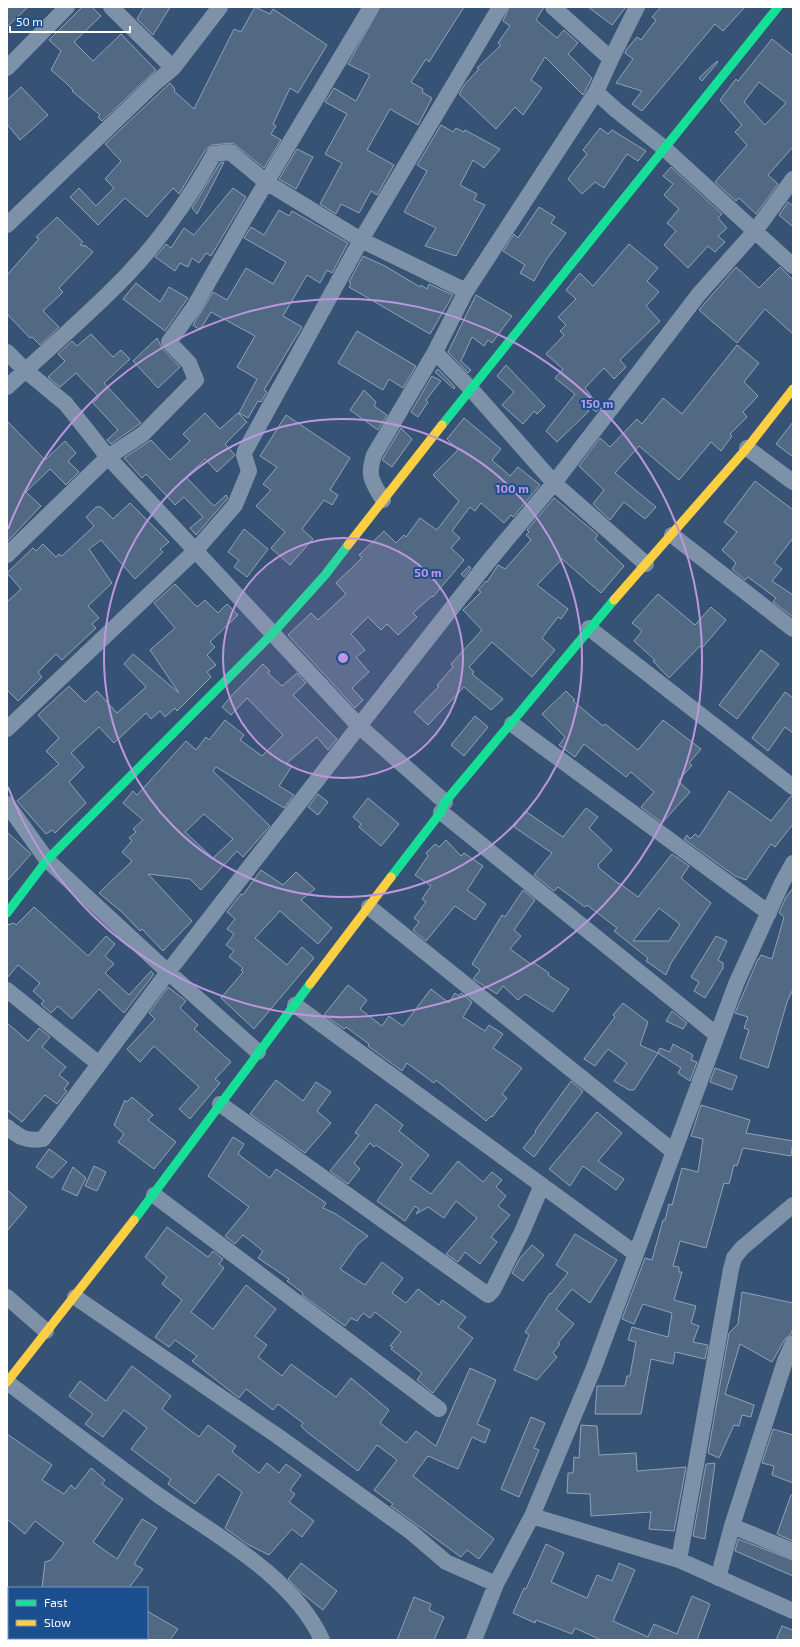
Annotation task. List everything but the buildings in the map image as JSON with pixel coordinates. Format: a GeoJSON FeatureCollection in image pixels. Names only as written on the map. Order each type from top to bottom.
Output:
{"type":"FeatureCollection","features":[{"type":"Feature","properties":{"kind":"street"},"geometry":{"type":"LineString","coordinates":[[7,68],[67,7]]}},
{"type":"Feature","properties":{"kind":"street"},"geometry":{"type":"LineString","coordinates":[[111,7],[173,68]]}},
{"type":"Feature","properties":{"kind":"street"},"geometry":{"type":"LineString","coordinates":[[7,225],[154,83],[173,68],[220,7]]}},
{"type":"Feature","properties":{"kind":"street"},"geometry":{"type":"LineString","coordinates":[[7,555],[108,457],[143,434],[196,380],[189,363],[169,342],[194,307],[266,182],[371,7]]}},
{"type":"Feature","properties":{"kind":"street"},"geometry":{"type":"LineString","coordinates":[[7,729],[195,551],[235,505],[249,471],[244,455],[245,451],[361,240],[500,7]]}},
{"type":"Feature","properties":{"kind":"street"},"geometry":{"type":"LineString","coordinates":[[553,7],[611,58]]}},
{"type":"Feature","properties":{"kind":"street"},"geometry":{"type":"LineString","coordinates":[[383,500],[370,478],[374,455],[434,352],[466,291],[596,92],[611,58],[637,7]]}},
{"type":"Feature","properties":{"kind":"street"},"geometry":{"type":"LineString","coordinates":[[7,913],[47,860],[272,634],[325,575],[471,389],[778,7]]}},
{"type":"Feature","properties":{"kind":"street"},"geometry":{"type":"LineString","coordinates":[[596,92],[664,148],[793,266]]}},
{"type":"Feature","properties":{"kind":"street"},"geometry":{"type":"LineString","coordinates":[[7,387],[109,294],[151,247],[196,186],[214,154],[230,152],[266,182],[361,240],[466,291]]}},
{"type":"Feature","properties":{"kind":"street"},"geometry":{"type":"LineString","coordinates":[[7,1127],[22,1139],[32,1141],[43,1139],[168,972],[359,726],[488,562],[554,483],[699,294],[755,231],[793,179]]}},
{"type":"Feature","properties":{"kind":"street"},"geometry":{"type":"LineString","coordinates":[[7,352],[25,370],[66,404],[108,457],[272,634],[359,726],[443,807],[717,1035]]}},
{"type":"Feature","properties":{"kind":"street"},"geometry":{"type":"LineString","coordinates":[[434,352],[471,389],[554,483],[646,564]]}},
{"type":"Feature","properties":{"kind":"street"},"geometry":{"type":"LineString","coordinates":[[322,1640],[317,1629],[290,1593],[263,1568],[158,1494],[7,1382],[154,1195],[258,1052],[369,907],[443,807],[589,628],[747,448],[793,389]]}},
{"type":"Feature","properties":{"kind":"street"},"geometry":{"type":"LineString","coordinates":[[747,448],[793,482]]}},
{"type":"Feature","properties":{"kind":"street"},"geometry":{"type":"LineString","coordinates":[[672,535],[793,629]]}},
{"type":"Feature","properties":{"kind":"street"},"geometry":{"type":"LineString","coordinates":[[589,628],[793,787]]}},
{"type":"Feature","properties":{"kind":"street"},"geometry":{"type":"LineString","coordinates":[[512,724],[769,913]]}},
{"type":"Feature","properties":{"kind":"street"},"geometry":{"type":"LineString","coordinates":[[7,804],[47,860],[168,972],[258,1052]]}},
{"type":"Feature","properties":{"kind":"street"},"geometry":{"type":"LineString","coordinates":[[474,1640],[496,1584],[532,1516],[593,1370],[736,984],[793,863]]}},
{"type":"Feature","properties":{"kind":"street"},"geometry":{"type":"LineString","coordinates":[[369,907],[674,1152]]}},
{"type":"Feature","properties":{"kind":"street"},"geometry":{"type":"LineString","coordinates":[[7,990],[98,1064]]}},
{"type":"Feature","properties":{"kind":"street"},"geometry":{"type":"LineString","coordinates":[[295,1005],[636,1254]]}},
{"type":"Feature","properties":{"kind":"street"},"geometry":{"type":"LineString","coordinates":[[220,1104],[488,1295],[493,1290],[519,1238],[542,1185]]}},
{"type":"Feature","properties":{"kind":"street"},"geometry":{"type":"LineString","coordinates":[[154,1195],[439,1409]]}},
{"type":"Feature","properties":{"kind":"street"},"geometry":{"type":"LineString","coordinates":[[679,1560],[734,1258],[742,1248],[793,1205]]}},
{"type":"Feature","properties":{"kind":"street"},"geometry":{"type":"LineString","coordinates":[[7,1297],[46,1331]]}},
{"type":"Feature","properties":{"kind":"street"},"geometry":{"type":"LineString","coordinates":[[75,1297],[279,1437],[411,1532],[446,1562],[496,1584]]}},
{"type":"Feature","properties":{"kind":"street"},"geometry":{"type":"LineString","coordinates":[[718,1578],[732,1526],[785,1361],[793,1343]]}},
{"type":"Feature","properties":{"kind":"street"},"geometry":{"type":"LineString","coordinates":[[532,1516],[679,1560],[793,1611]]}},
{"type":"Feature","properties":{"kind":"street"},"geometry":{"type":"LineString","coordinates":[[732,1526],[793,1551]]}},
{"type":"Feature","properties":{"kind":"traffic: fast"},"geometry":{"type":"LineString","coordinates":[[442,425],[778,7]]}},
{"type":"Feature","properties":{"kind":"traffic: fast"},"geometry":{"type":"LineString","coordinates":[[7,913],[47,860],[272,634],[325,575],[348,545]]}},
{"type":"Feature","properties":{"kind":"traffic: fast"},"geometry":{"type":"LineString","coordinates":[[391,877],[441,812],[445,802],[614,600]]}},
{"type":"Feature","properties":{"kind":"traffic: fast"},"geometry":{"type":"LineString","coordinates":[[134,1220],[310,984]]}},
{"type":"Feature","properties":{"kind":"traffic: slow"},"geometry":{"type":"LineString","coordinates":[[614,600],[747,448],[793,389]]}},
{"type":"Feature","properties":{"kind":"traffic: slow"},"geometry":{"type":"LineString","coordinates":[[348,545],[442,425]]}},
{"type":"Feature","properties":{"kind":"traffic: slow"},"geometry":{"type":"LineString","coordinates":[[310,984],[391,877]]}},
{"type":"Feature","properties":{"kind":"traffic: slow"},"geometry":{"type":"LineString","coordinates":[[7,1382],[134,1220]]}}]}
